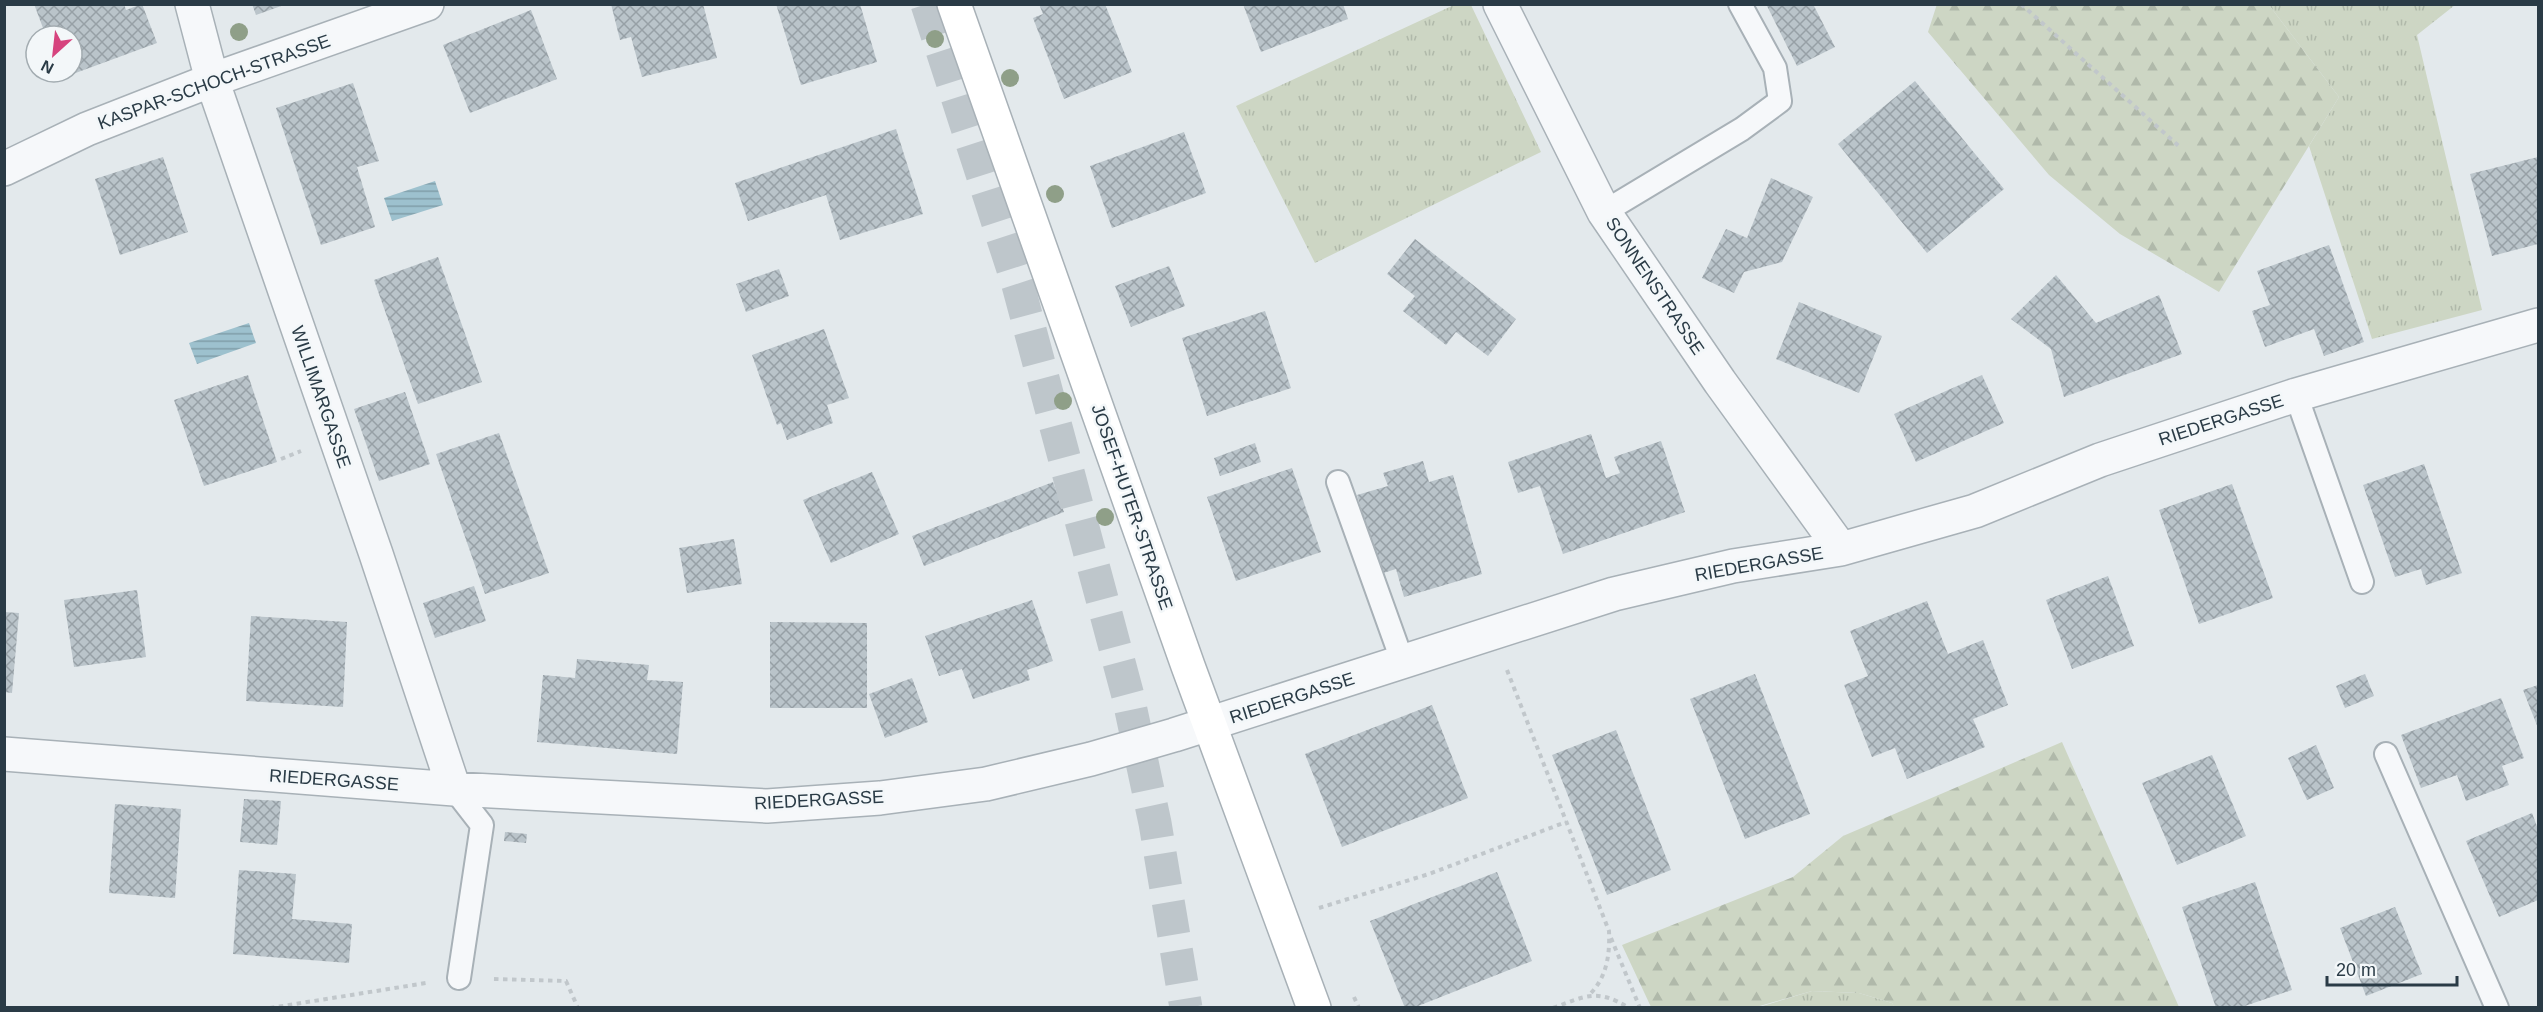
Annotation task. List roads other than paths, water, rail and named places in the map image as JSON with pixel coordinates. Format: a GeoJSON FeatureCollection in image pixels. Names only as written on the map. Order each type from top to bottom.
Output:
{"type":"FeatureCollection","features":[{"type":"Feature","properties":{"kind":"main road","name":"JOSEF-HUTER-STRASSE"},"geometry":{"type":"LineString","coordinates":[[954,4],[1209,724],[1314,1008]]}},
{"type":"Feature","properties":{"kind":"street","name":"WILLIMARGASSE"},"geometry":{"type":"LineString","coordinates":[[192,4],[212,80],[376,554],[454,789]]}},
{"type":"Feature","properties":{"kind":"street","name":"KASPAR-SCHOCH-STRASSE"},"geometry":{"type":"LineString","coordinates":[[4,169],[87,129],[212,80],[427,4]]}},
{"type":"Feature","properties":{"kind":"street","name":"SONNENSTRASSE"},"geometry":{"type":"LineString","coordinates":[[1500,4],[1604,212],[1720,382],[1841,549]]}},
{"type":"Feature","properties":{"kind":"street","name":"RIEDERGASSE"},"geometry":{"type":"LineString","coordinates":[[4,754],[454,789],[767,806],[880,798],[987,784],[1091,759],[1209,724],[1614,594],[1733,566],[1841,549],[1975,511],[2100,460],[2296,394],[2538,325]]}},
{"type":"Feature","properties":{"kind":"lane"},"geometry":{"type":"LineString","coordinates":[[1604,212],[1742,129],[1780,101],[1775,68],[1740,4]]}},
{"type":"Feature","properties":{"kind":"lane"},"geometry":{"type":"LineString","coordinates":[[2296,394],[2362,582]]}},
{"type":"Feature","properties":{"kind":"lane"},"geometry":{"type":"LineString","coordinates":[[1338,482],[1403,663]]}},
{"type":"Feature","properties":{"kind":"lane"},"geometry":{"type":"LineString","coordinates":[[2386,754],[2497,1008]]}},
{"type":"Feature","properties":{"kind":"lane"},"geometry":{"type":"LineString","coordinates":[[454,789],[482,825],[459,978]]}},
{"type":"Feature","properties":{"kind":"water"},"geometry":{"type":"Polygon","coordinates":[[[435,181],[443,205],[392,221],[384,198],[435,181]]]}},
{"type":"Feature","properties":{"kind":"water"},"geometry":{"type":"Polygon","coordinates":[[[249,323],[256,343],[197,364],[189,343],[249,323]]]}},
{"type":"Feature","properties":{"kind":"tunnel"},"geometry":{"type":"LineString","coordinates":[[927,4],[1018,285],[1128,696],[1155,823],[1186,1008]]}}]}
